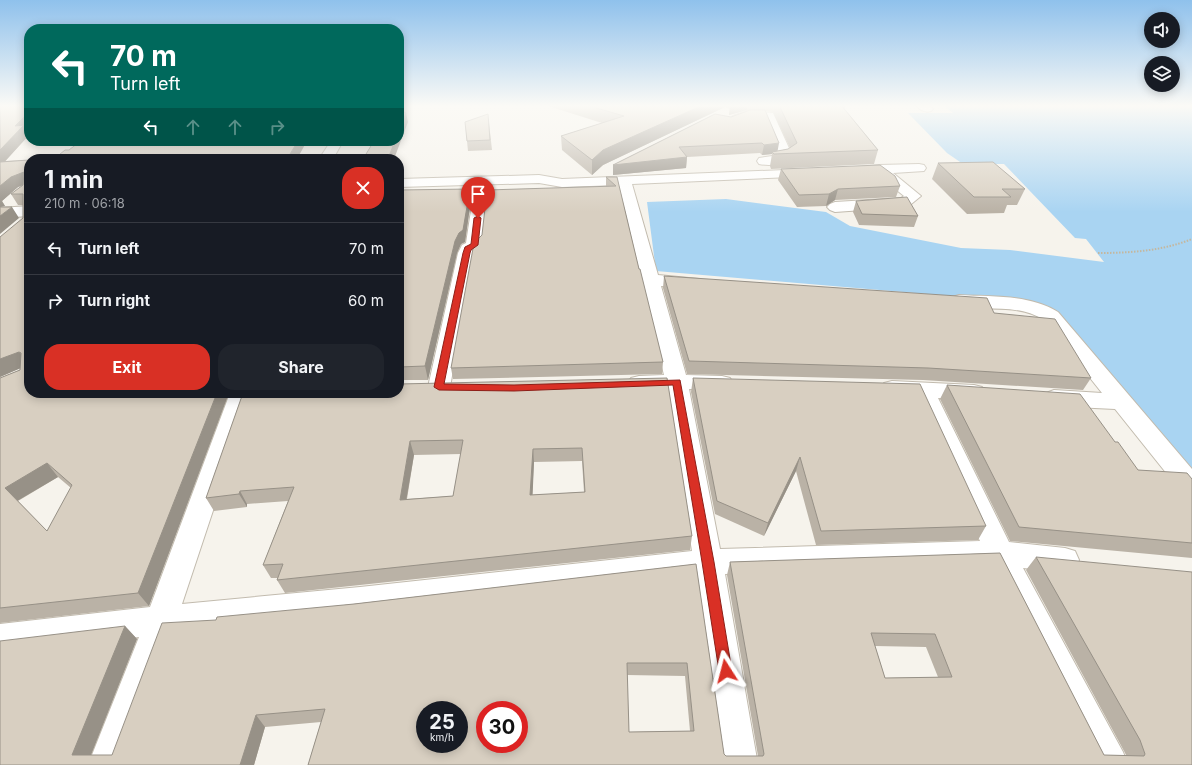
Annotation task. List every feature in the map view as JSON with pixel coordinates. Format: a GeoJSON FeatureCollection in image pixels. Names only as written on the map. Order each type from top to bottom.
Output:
{"type":"FeatureCollection","features":[{"type":"Feature","properties":{"kind":"street"},"geometry":{"type":"LineString","coordinates":[[754,161],[777,160],[786,157],[781,141]]}},
{"type":"Feature","properties":{"kind":"street"},"geometry":{"type":"LineString","coordinates":[[839,171],[919,168]]}},
{"type":"Feature","properties":{"kind":"street"},"geometry":{"type":"LineString","coordinates":[[835,207],[905,202],[914,196],[879,170]]}},
{"type":"Feature","properties":{"kind":"street"},"geometry":{"type":"LineString","coordinates":[[404,183],[539,184],[595,182],[616,175],[823,172]]}},
{"type":"Feature","properties":{"kind":"street"},"geometry":{"type":"LineString","coordinates":[[616,175],[650,280],[677,382],[708,562],[740,765]]}},
{"type":"Feature","properties":{"kind":"street"},"geometry":{"type":"LineString","coordinates":[[404,194],[481,191],[539,184]]}},
{"type":"Feature","properties":{"kind":"street"},"geometry":{"type":"LineString","coordinates":[[462,388],[431,388],[466,253],[468,249],[474,245],[481,191]]}},
{"type":"Feature","properties":{"kind":"street"},"geometry":{"type":"LineString","coordinates":[[0,213],[24,218]]}},
{"type":"Feature","properties":{"kind":"street"},"geometry":{"type":"LineString","coordinates":[[650,280],[714,284]]}},
{"type":"Feature","properties":{"kind":"street"},"geometry":{"type":"LineString","coordinates":[[944,300],[1031,306],[1045,311],[1051,316],[1192,487]]}},
{"type":"Feature","properties":{"kind":"street"},"geometry":{"type":"LineString","coordinates":[[617,384],[677,382],[740,384]]}},
{"type":"Feature","properties":{"kind":"street"},"geometry":{"type":"LineString","coordinates":[[875,388],[923,389],[994,394]]}},
{"type":"Feature","properties":{"kind":"street"},"geometry":{"type":"LineString","coordinates":[[923,389],[1000,553],[1110,765]]}},
{"type":"Feature","properties":{"kind":"street"},"geometry":{"type":"LineString","coordinates":[[1034,396],[1121,402]]}},
{"type":"Feature","properties":{"kind":"street"},"geometry":{"type":"LineString","coordinates":[[106,765],[245,398]]}},
{"type":"Feature","properties":{"kind":"street"},"geometry":{"type":"LineString","coordinates":[[0,639],[161,620],[360,601],[708,562],[1000,553],[1092,562]]}},
{"type":"Feature","properties":{"kind":"path"},"geometry":{"type":"LineString","coordinates":[[1098,253],[1115,254],[1175,246],[1192,239]]}},
{"type":"Feature","properties":{"kind":"water"},"geometry":{"type":"Polygon","coordinates":[[[935,141],[1192,141],[1192,476],[1033,303],[656,271],[647,202],[726,199],[826,212],[850,226],[961,248],[1010,250],[1104,262],[1086,239],[1075,238],[1004,164],[963,164],[947,153],[935,141]]]}},
{"type":"Feature","properties":{"kind":"building"},"geometry":{"type":"Polygon","coordinates":[[[0,141],[9,141],[0,150],[0,141]]]}},
{"type":"Feature","properties":{"kind":"building"},"geometry":{"type":"Polygon","coordinates":[[[567,141],[624,141],[603,150],[592,160],[567,141]]]}},
{"type":"Feature","properties":{"kind":"building"},"geometry":{"type":"Polygon","coordinates":[[[662,141],[778,141],[779,143],[764,145],[762,143],[679,147],[687,157],[613,165],[662,141]]]}},
{"type":"Feature","properties":{"kind":"building"},"geometry":{"type":"Polygon","coordinates":[[[796,141],[870,141],[878,150],[774,154],[772,152],[788,149],[797,143],[796,141]]]}},
{"type":"Feature","properties":{"kind":"building"},"geometry":{"type":"Polygon","coordinates":[[[74,146],[295,146],[290,154],[60,154],[65,150],[69,150],[74,146]]]}},
{"type":"Feature","properties":{"kind":"building"},"geometry":{"type":"Polygon","coordinates":[[[371,146],[393,146],[390,154],[366,154],[371,146]]]}},
{"type":"Feature","properties":{"kind":"building"},"geometry":{"type":"Polygon","coordinates":[[[24,160],[24,172],[11,177],[0,186],[0,162],[24,160]]]}},
{"type":"Feature","properties":{"kind":"building"},"geometry":{"type":"Polygon","coordinates":[[[993,162],[1025,189],[1002,189],[1011,197],[974,197],[938,163],[993,162]]]}},
{"type":"Feature","properties":{"kind":"building"},"geometry":{"type":"Polygon","coordinates":[[[880,165],[895,176],[900,186],[838,189],[829,194],[799,195],[781,169],[880,165]]]}},
{"type":"Feature","properties":{"kind":"building"},"geometry":{"type":"Polygon","coordinates":[[[24,172],[24,398],[215,398],[138,593],[0,608],[0,378],[20,370],[21,353],[19,352],[0,359],[0,237],[23,218],[23,194],[11,194],[23,185],[24,172]],[[47,463],[5,488],[47,531],[72,485],[47,463]]]}},
{"type":"Feature","properties":{"kind":"building"},"geometry":{"type":"Polygon","coordinates":[[[606,177],[617,177],[663,362],[451,368],[474,243],[482,235],[487,190],[616,186],[606,177]]]}},
{"type":"Feature","properties":{"kind":"building"},"geometry":{"type":"Polygon","coordinates":[[[470,189],[463,230],[459,233],[455,241],[425,366],[404,367],[404,190],[470,189]]]}},
{"type":"Feature","properties":{"kind":"building"},"geometry":{"type":"Polygon","coordinates":[[[907,197],[918,216],[862,214],[856,201],[907,197]]]}},
{"type":"Feature","properties":{"kind":"building"},"geometry":{"type":"Polygon","coordinates":[[[0,207],[12,207],[0,216],[0,207]]]}},
{"type":"Feature","properties":{"kind":"building"},"geometry":{"type":"Polygon","coordinates":[[[664,276],[987,298],[994,313],[1055,319],[1091,378],[928,368],[689,361],[664,276]]]}},
{"type":"Feature","properties":{"kind":"building"},"geometry":{"type":"Polygon","coordinates":[[[667,378],[692,536],[277,580],[283,564],[263,565],[294,487],[240,491],[239,494],[206,498],[241,398],[404,398],[404,384],[667,378]],[[463,440],[410,441],[400,500],[453,496],[463,440]],[[582,448],[533,449],[530,495],[585,492],[582,448]]]}},
{"type":"Feature","properties":{"kind":"building"},"geometry":{"type":"Polygon","coordinates":[[[693,378],[920,384],[986,526],[821,531],[800,457],[768,523],[717,501],[693,378]]]}},
{"type":"Feature","properties":{"kind":"building"},"geometry":{"type":"Polygon","coordinates":[[[947,385],[1080,394],[1115,442],[1118,442],[1138,470],[1187,473],[1192,479],[1192,543],[1019,527],[947,385]]]}},
{"type":"Feature","properties":{"kind":"building"},"geometry":{"type":"Polygon","coordinates":[[[1000,553],[1104,755],[1144,756],[1145,754],[1140,740],[1036,557],[1192,572],[1192,765],[308,765],[325,709],[256,715],[240,765],[0,765],[0,641],[125,626],[72,755],[112,755],[162,623],[216,620],[217,617],[354,604],[696,564],[724,754],[726,756],[763,756],[764,754],[730,562],[1000,553]],[[871,633],[885,678],[952,677],[935,634],[871,633]],[[627,663],[629,732],[694,731],[687,663],[627,663]]]}},
{"type":"Feature","properties":{"kind":"route"},"geometry":{"type":"LineString","coordinates":[[478,218],[474,245],[468,249],[466,253],[439,387],[514,388],[677,382],[726,671]]}}]}
